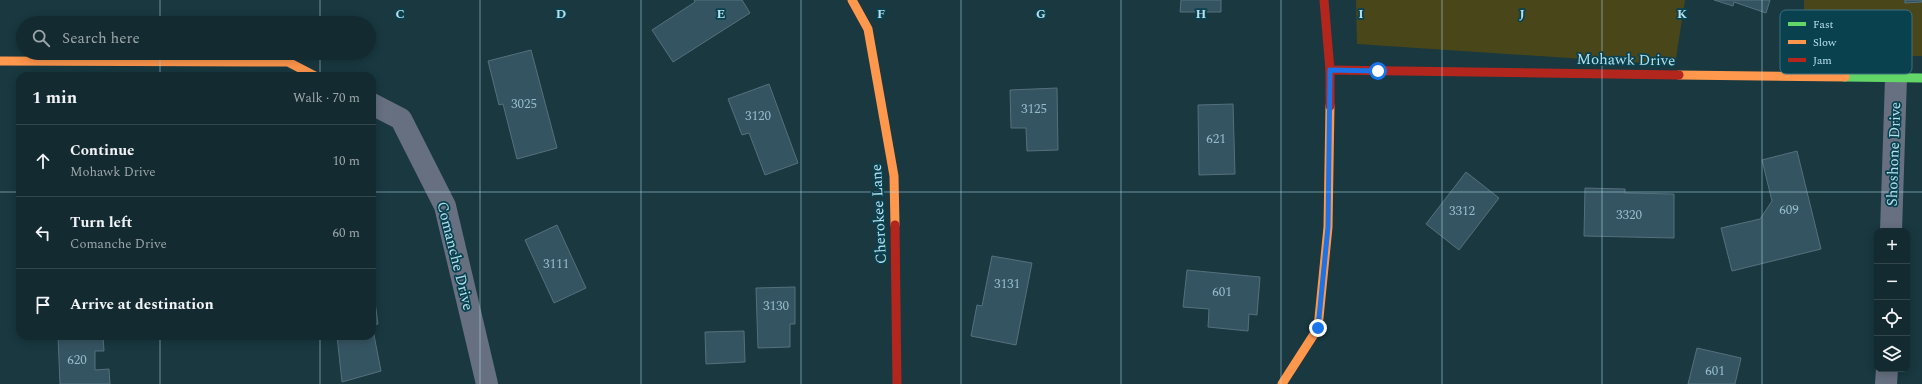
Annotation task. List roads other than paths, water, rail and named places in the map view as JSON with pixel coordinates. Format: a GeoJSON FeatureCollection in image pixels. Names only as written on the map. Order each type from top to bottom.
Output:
{"type":"FeatureCollection","features":[{"type":"Feature","properties":{"kind":"street","name":"Cherokee Lane"},"geometry":{"type":"LineString","coordinates":[[852,0],[868,29],[894,176],[897,384]]}},
{"type":"Feature","properties":{"kind":"street"},"geometry":{"type":"LineString","coordinates":[[1282,384],[1318,328],[1328,227],[1330,70],[1324,0]]}},
{"type":"Feature","properties":{"kind":"street"},"geometry":{"type":"LineString","coordinates":[[0,62],[288,62],[307,72]]}},
{"type":"Feature","properties":{"kind":"street","name":"Mohawk Drive"},"geometry":{"type":"LineString","coordinates":[[1330,70],[1922,78]]}},
{"type":"Feature","properties":{"kind":"street","name":"Shoshone Drive"},"geometry":{"type":"LineString","coordinates":[[1891,228],[1896,78]]}},
{"type":"Feature","properties":{"kind":"street","name":"Comanche Drive"},"geometry":{"type":"LineString","coordinates":[[376,106],[401,119],[445,206],[487,384]]}},
{"type":"Feature","properties":{"kind":"street"},"geometry":{"type":"LineString","coordinates":[[1886,384],[1887,372]]}}]}
